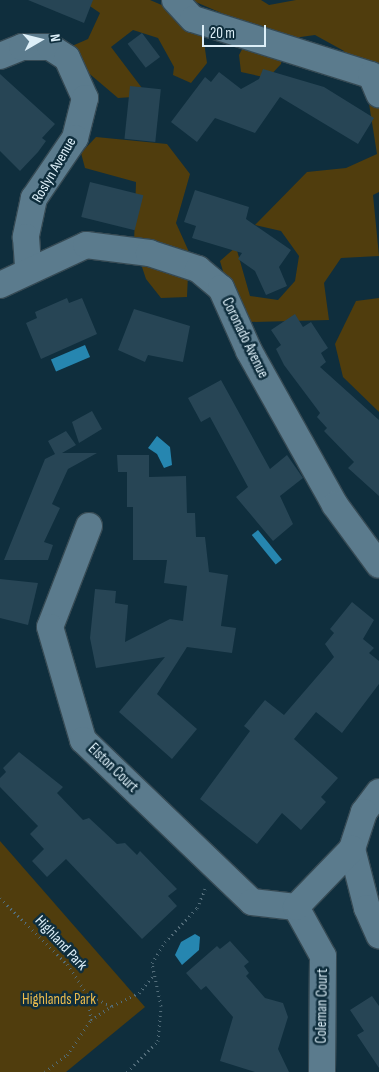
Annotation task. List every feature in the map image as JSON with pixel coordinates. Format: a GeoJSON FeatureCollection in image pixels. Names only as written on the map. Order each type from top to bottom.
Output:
{"type":"FeatureCollection","features":[{"type":"Feature","properties":{"kind":"street"},"geometry":{"type":"LineString","coordinates":[[175,0],[193,19],[371,75],[379,94]]}},
{"type":"Feature","properties":{"kind":"street","name":"Roslyn Avenue"},"geometry":{"type":"LineString","coordinates":[[0,56],[22,47],[50,47],[67,58],[85,98],[74,138],[34,198],[26,237],[28,268]]}},
{"type":"Feature","properties":{"kind":"street","name":"Coronado Avenue"},"geometry":{"type":"LineString","coordinates":[[0,285],[28,268],[86,245],[149,253],[198,269],[221,288],[249,351],[335,505],[379,565]]}},
{"type":"Feature","properties":{"kind":"street","name":"Elston Court"},"geometry":{"type":"LineString","coordinates":[[89,526],[50,627],[83,740],[252,902],[296,907]]}},
{"type":"Feature","properties":{"kind":"street"},"geometry":{"type":"LineString","coordinates":[[296,907],[352,849],[364,812],[379,792]]}},
{"type":"Feature","properties":{"kind":"street"},"geometry":{"type":"LineString","coordinates":[[352,849],[367,908],[379,935]]}},
{"type":"Feature","properties":{"kind":"street","name":"Coleman Court"},"geometry":{"type":"LineString","coordinates":[[296,907],[323,956],[322,1072]]}},
{"type":"Feature","properties":{"kind":"path"},"geometry":{"type":"LineString","coordinates":[[127,1072],[150,1054],[158,1041],[161,1006],[152,977],[156,953],[198,908],[214,866]]}},
{"type":"Feature","properties":{"kind":"path","name":"Highland Park"},"geometry":{"type":"LineString","coordinates":[[0,898],[67,964],[88,995]]}},
{"type":"Feature","properties":{"kind":"path"},"geometry":{"type":"LineString","coordinates":[[45,1072],[67,1055],[91,1020],[112,1006],[139,993],[152,977]]}},
{"type":"Feature","properties":{"kind":"path"},"geometry":{"type":"LineString","coordinates":[[88,995],[112,1006]]}},
{"type":"Feature","properties":{"kind":"path"},"geometry":{"type":"LineString","coordinates":[[88,995],[91,1020]]}},
{"type":"Feature","properties":{"kind":"green space"},"geometry":{"type":"Polygon","coordinates":[[[81,0],[150,0],[171,9],[203,35],[207,63],[191,83],[173,75],[174,67],[158,38],[133,30],[111,47],[148,96],[118,98],[85,70],[72,46],[88,39],[100,13],[81,0]]]}},
{"type":"Feature","properties":{"kind":"green space"},"geometry":{"type":"Polygon","coordinates":[[[191,0],[261,0],[269,5],[296,0],[379,0],[379,83],[349,75],[344,51],[315,35],[286,39],[281,64],[268,78],[241,72],[239,55],[254,27],[191,0]]]}},
{"type":"Feature","properties":{"kind":"green space"},"geometry":{"type":"Polygon","coordinates":[[[367,91],[379,97],[379,192],[373,195],[379,256],[341,258],[324,283],[329,320],[249,322],[230,295],[220,261],[236,247],[250,296],[278,300],[295,281],[299,256],[281,231],[255,225],[307,172],[346,168],[377,154],[367,91]]]}},
{"type":"Feature","properties":{"kind":"green space"},"geometry":{"type":"Polygon","coordinates":[[[96,137],[167,144],[190,174],[176,223],[189,252],[187,297],[161,298],[146,279],[134,243],[136,182],[85,168],[81,153],[96,137]]]}},
{"type":"Feature","properties":{"kind":"green space"},"geometry":{"type":"Polygon","coordinates":[[[379,298],[379,412],[343,377],[335,344],[356,301],[379,298]]]}},
{"type":"Feature","properties":{"kind":"green space","name":"Highlands Park"},"geometry":{"type":"Polygon","coordinates":[[[0,841],[145,1007],[66,1072],[0,1072],[0,841]]]}},
{"type":"Feature","properties":{"kind":"water"},"geometry":{"type":"Polygon","coordinates":[[[85,345],[90,357],[56,371],[51,359],[85,345]]]}},
{"type":"Feature","properties":{"kind":"water"},"geometry":{"type":"Polygon","coordinates":[[[157,436],[170,447],[172,465],[164,468],[157,454],[148,448],[157,436]]]}},
{"type":"Feature","properties":{"kind":"water"},"geometry":{"type":"Polygon","coordinates":[[[258,530],[282,560],[276,565],[252,535],[258,530]]]}},
{"type":"Feature","properties":{"kind":"water"},"geometry":{"type":"Polygon","coordinates":[[[195,934],[200,937],[199,950],[182,965],[175,955],[181,942],[195,934]]]}},
{"type":"Feature","properties":{"kind":"building"},"geometry":{"type":"Polygon","coordinates":[[[28,0],[93,0],[84,23],[28,0]]]}},
{"type":"Feature","properties":{"kind":"building"},"geometry":{"type":"Polygon","coordinates":[[[142,33],[160,57],[146,68],[128,44],[142,33]]]}},
{"type":"Feature","properties":{"kind":"building"},"geometry":{"type":"Polygon","coordinates":[[[263,69],[324,87],[374,118],[358,144],[280,97],[255,133],[215,118],[197,142],[171,122],[205,77],[211,82],[219,72],[241,89],[259,79],[263,69]]]}},
{"type":"Feature","properties":{"kind":"building"},"geometry":{"type":"Polygon","coordinates":[[[0,74],[55,124],[42,138],[46,141],[38,152],[20,171],[0,151],[0,74]]]}},
{"type":"Feature","properties":{"kind":"building"},"geometry":{"type":"Polygon","coordinates":[[[130,86],[161,89],[155,142],[124,139],[130,86]]]}},
{"type":"Feature","properties":{"kind":"building"},"geometry":{"type":"Polygon","coordinates":[[[90,182],[143,195],[135,230],[81,217],[90,182]]]}},
{"type":"Feature","properties":{"kind":"building"},"geometry":{"type":"Polygon","coordinates":[[[195,190],[249,207],[246,219],[291,250],[279,267],[287,286],[266,295],[255,271],[238,259],[242,253],[192,238],[196,226],[184,222],[195,190]]]}},
{"type":"Feature","properties":{"kind":"building"},"geometry":{"type":"Polygon","coordinates":[[[67,298],[69,303],[82,298],[97,334],[41,359],[26,323],[37,318],[35,312],[67,298]]]}},
{"type":"Feature","properties":{"kind":"building"},"geometry":{"type":"Polygon","coordinates":[[[134,309],[190,326],[183,362],[148,355],[145,362],[118,350],[134,309]]]}},
{"type":"Feature","properties":{"kind":"building"},"geometry":{"type":"Polygon","coordinates":[[[295,314],[303,327],[311,322],[328,348],[321,353],[326,362],[320,367],[379,420],[379,496],[348,468],[354,462],[324,431],[327,428],[317,417],[320,413],[284,365],[276,349],[281,345],[271,330],[295,314]]]}},
{"type":"Feature","properties":{"kind":"building"},"geometry":{"type":"Polygon","coordinates":[[[221,380],[270,469],[287,455],[303,478],[280,496],[293,524],[273,541],[236,497],[248,487],[210,417],[201,422],[188,398],[221,380]]]}},
{"type":"Feature","properties":{"kind":"building"},"geometry":{"type":"Polygon","coordinates":[[[92,411],[102,429],[79,443],[72,422],[92,411]]]}},
{"type":"Feature","properties":{"kind":"building"},"geometry":{"type":"Polygon","coordinates":[[[66,431],[76,445],[62,453],[97,453],[68,469],[52,504],[60,508],[44,542],[53,545],[48,560],[4,560],[45,459],[55,454],[48,441],[66,431]]]}},
{"type":"Feature","properties":{"kind":"building"},"geometry":{"type":"Polygon","coordinates":[[[117,455],[149,455],[149,477],[186,476],[187,513],[195,513],[196,537],[205,537],[209,572],[228,575],[221,626],[236,628],[232,653],[187,647],[157,694],[197,729],[172,759],[119,712],[165,657],[96,668],[90,638],[95,589],[116,591],[115,603],[128,605],[125,642],[170,619],[183,621],[187,586],[164,583],[167,560],[133,560],[133,507],[127,507],[127,472],[118,472],[117,455]]]}},
{"type":"Feature","properties":{"kind":"building"},"geometry":{"type":"Polygon","coordinates":[[[0,579],[38,583],[28,625],[0,618],[0,579]]]}},
{"type":"Feature","properties":{"kind":"building"},"geometry":{"type":"Polygon","coordinates":[[[352,602],[374,620],[363,639],[374,648],[369,653],[379,661],[379,684],[342,733],[316,712],[294,739],[338,778],[321,797],[326,802],[301,830],[282,813],[257,844],[200,799],[250,731],[244,726],[265,700],[284,715],[334,657],[325,644],[334,633],[330,629],[352,602]]]}},
{"type":"Feature","properties":{"kind":"building"},"geometry":{"type":"Polygon","coordinates":[[[19,752],[63,787],[57,793],[83,820],[89,818],[117,844],[125,843],[137,855],[140,851],[177,889],[168,896],[177,906],[142,939],[66,859],[47,877],[32,861],[44,849],[30,834],[38,826],[0,787],[0,778],[6,772],[3,768],[19,752]]]}},
{"type":"Feature","properties":{"kind":"building"},"geometry":{"type":"Polygon","coordinates":[[[230,941],[249,962],[244,966],[249,973],[246,976],[265,998],[283,1003],[288,1017],[278,1049],[289,1072],[255,1072],[220,1061],[233,1017],[206,986],[201,990],[186,973],[217,946],[220,949],[230,941]]]}},
{"type":"Feature","properties":{"kind":"building"},"geometry":{"type":"Polygon","coordinates":[[[372,996],[379,1006],[379,1068],[357,1035],[364,1031],[350,1010],[372,996]]]}}]}
